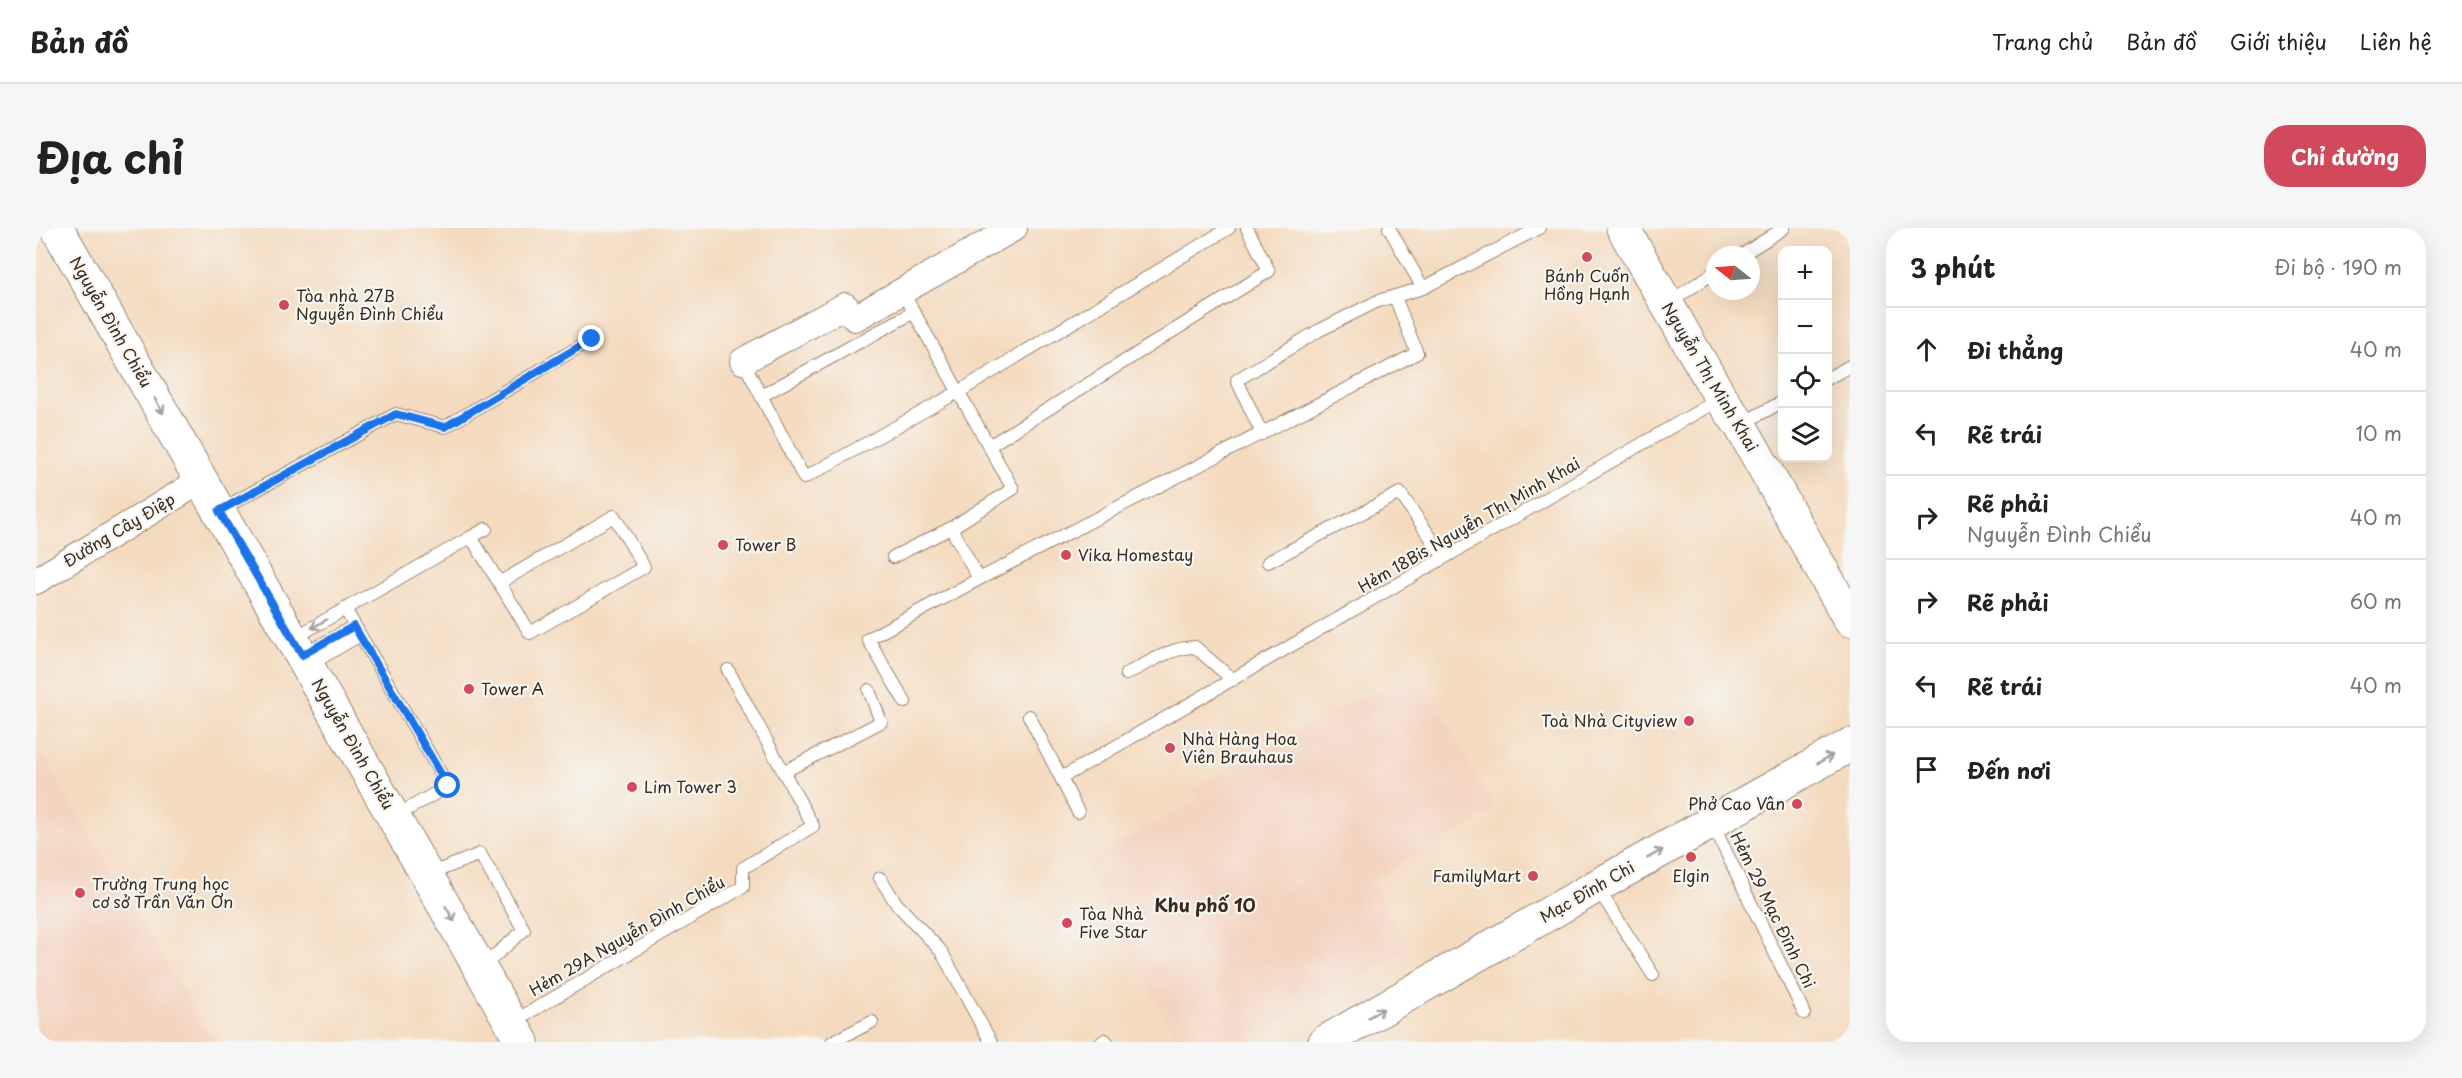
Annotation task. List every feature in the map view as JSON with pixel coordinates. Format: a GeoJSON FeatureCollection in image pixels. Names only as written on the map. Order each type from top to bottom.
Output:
{"type":"FeatureCollection","features":[{"type":"Feature","properties":{"kind":"main road","name":"Nguyễn Đình Chiểu"},"geometry":{"type":"LineString","coordinates":[[57,228],[517,1032]]}},
{"type":"Feature","properties":{"kind":"main road","name":"Nguyễn Thị Minh Khai"},"geometry":{"type":"LineString","coordinates":[[1623,228],[1721,398],[1740,425],[1850,620]]}},
{"type":"Feature","properties":{"kind":"main road","name":"Mạc Đĩnh Chi"},"geometry":{"type":"LineString","coordinates":[[1325,1042],[1597,886],[1850,745]]}},
{"type":"Feature","properties":{"kind":"street"},"geometry":{"type":"LineString","coordinates":[[743,361],[845,306],[855,318],[908,301],[1014,228]]}},
{"type":"Feature","properties":{"kind":"street","name":"Đường Cây Điệp"},"geometry":{"type":"LineString","coordinates":[[36,581],[202,480]]}},
{"type":"Feature","properties":{"kind":"lane"},"geometry":{"type":"LineString","coordinates":[[743,361],[804,478],[960,391],[1229,228]]}},
{"type":"Feature","properties":{"kind":"lane"},"geometry":{"type":"LineString","coordinates":[[989,446],[1269,271],[1247,228]]}},
{"type":"Feature","properties":{"kind":"lane"},"geometry":{"type":"LineString","coordinates":[[1389,228],[1423,288]]}},
{"type":"Feature","properties":{"kind":"lane"},"geometry":{"type":"LineString","coordinates":[[1262,434],[1237,380],[1318,331],[1378,301],[1423,288],[1539,228]]}},
{"type":"Feature","properties":{"kind":"lane"},"geometry":{"type":"LineString","coordinates":[[1756,246],[1784,228]]}},
{"type":"Feature","properties":{"kind":"lane"},"geometry":{"type":"LineString","coordinates":[[1667,304],[1706,278]]}},
{"type":"Feature","properties":{"kind":"lane"},"geometry":{"type":"LineString","coordinates":[[905,702],[868,639],[979,579],[1417,353],[1395,297]]}},
{"type":"Feature","properties":{"kind":"lane"},"geometry":{"type":"LineString","coordinates":[[761,396],[908,301],[1013,489],[951,528],[893,557]]}},
{"type":"Feature","properties":{"kind":"lane"},"geometry":{"type":"LineString","coordinates":[[219,511],[396,414],[445,427],[592,339]]}},
{"type":"Feature","properties":{"kind":"lane"},"geometry":{"type":"LineString","coordinates":[[1832,375],[1850,366]]}},
{"type":"Feature","properties":{"kind":"lane","name":"Hẻm 18Bis Nguyễn Thị Minh Khai"},"geometry":{"type":"LineString","coordinates":[[1061,778],[1721,398]]}},
{"type":"Feature","properties":{"kind":"lane"},"geometry":{"type":"LineString","coordinates":[[1740,425],[1778,404]]}},
{"type":"Feature","properties":{"kind":"lane"},"geometry":{"type":"LineString","coordinates":[[1268,562],[1400,493],[1444,557]]}},
{"type":"Feature","properties":{"kind":"lane"},"geometry":{"type":"LineString","coordinates":[[471,537],[499,583],[530,633],[644,567],[615,516],[499,583]]}},
{"type":"Feature","properties":{"kind":"lane"},"geometry":{"type":"LineString","coordinates":[[951,528],[979,579]]}},
{"type":"Feature","properties":{"kind":"lane"},"geometry":{"type":"LineString","coordinates":[[301,653],[345,609],[486,529]]}},
{"type":"Feature","properties":{"kind":"lane"},"geometry":{"type":"LineString","coordinates":[[345,609],[448,786],[394,817]]}},
{"type":"Feature","properties":{"kind":"lane"},"geometry":{"type":"LineString","coordinates":[[301,653],[357,630]]}},
{"type":"Feature","properties":{"kind":"lane"},"geometry":{"type":"LineString","coordinates":[[1125,674],[1171,652],[1185,647],[1195,647],[1233,680]]}},
{"type":"Feature","properties":{"kind":"lane","name":"Hẻm 29A Nguyễn Đình Chiểu"},"geometry":{"type":"LineString","coordinates":[[517,1032],[743,887],[743,868],[813,826],[728,670]]}},
{"type":"Feature","properties":{"kind":"lane"},"geometry":{"type":"LineString","coordinates":[[783,772],[881,722],[869,690]]}},
{"type":"Feature","properties":{"kind":"lane"},"geometry":{"type":"LineString","coordinates":[[1029,716],[1078,812]]}},
{"type":"Feature","properties":{"kind":"lane","name":"Hẻm 29 Mạc Đĩnh Chi"},"geometry":{"type":"LineString","coordinates":[[1712,822],[1804,1012]]}},
{"type":"Feature","properties":{"kind":"lane"},"geometry":{"type":"LineString","coordinates":[[427,874],[480,854],[524,930],[481,968]]}},
{"type":"Feature","properties":{"kind":"lane"},"geometry":{"type":"LineString","coordinates":[[880,878],[896,903],[941,951],[991,1042]]}},
{"type":"Feature","properties":{"kind":"lane"},"geometry":{"type":"LineString","coordinates":[[1597,886],[1653,975]]}},
{"type":"Feature","properties":{"kind":"lane"},"geometry":{"type":"LineString","coordinates":[[832,1042],[872,1022]]}},
{"type":"Feature","properties":{"kind":"lane"},"geometry":{"type":"LineString","coordinates":[[1102,1042],[1105,1040],[1107,1042]]}},
{"type":"Feature","properties":{"kind":"shaded area"},"geometry":{"type":"Polygon","coordinates":[[[1420,673],[1496,811],[1370,881],[1409,949],[1246,1042],[1178,1042],[1084,863],[1198,800],[1192,790],[1214,777],[1332,711],[1420,673]]]}},
{"type":"Feature","properties":{"kind":"shaded area","name":"Trường Trung học cơ sở Trần Văn Ơn"},"geometry":{"type":"Polygon","coordinates":[[[36,743],[213,1042],[36,1042],[36,743]]]}},
{"type":"Feature","properties":{"kind":"place","name":"Bánh Cuốn Hồng Hạnh"},"geometry":{"type":"Point","coordinates":[1587,257]}},
{"type":"Feature","properties":{"kind":"place","name":"Tòa nhà 27B Nguyễn Đình Chiểu"},"geometry":{"type":"Point","coordinates":[284,305]}},
{"type":"Feature","properties":{"kind":"place","name":"Tower B"},"geometry":{"type":"Point","coordinates":[723,545]}},
{"type":"Feature","properties":{"kind":"place","name":"Vika Homestay"},"geometry":{"type":"Point","coordinates":[1066,555]}},
{"type":"Feature","properties":{"kind":"place","name":"Tower A"},"geometry":{"type":"Point","coordinates":[469,689]}},
{"type":"Feature","properties":{"kind":"place","name":"Toà Nhà Cityview"},"geometry":{"type":"Point","coordinates":[1689,721]}},
{"type":"Feature","properties":{"kind":"place","name":"Nhà Hàng Hoa Viên Brauhaus"},"geometry":{"type":"Point","coordinates":[1170,748]}},
{"type":"Feature","properties":{"kind":"place","name":"Lim Tower 3"},"geometry":{"type":"Point","coordinates":[632,787]}},
{"type":"Feature","properties":{"kind":"place","name":"Phở Cao Vân"},"geometry":{"type":"Point","coordinates":[1797,804]}},
{"type":"Feature","properties":{"kind":"place","name":"Elgin"},"geometry":{"type":"Point","coordinates":[1691,857]}},
{"type":"Feature","properties":{"kind":"place","name":"FamilyMart"},"geometry":{"type":"Point","coordinates":[1533,876]}},
{"type":"Feature","properties":{"kind":"place","name":"Trường Trung học cơ sở Trần Văn Ơn"},"geometry":{"type":"Point","coordinates":[80,893]}},
{"type":"Feature","properties":{"kind":"place","name":"Tòa Nhà Five Star"},"geometry":{"type":"Point","coordinates":[1067,923]}},
{"type":"Feature","properties":{"kind":"district","name":"Khu phố 10"},"geometry":{"type":"Point","coordinates":[1205,906]}},
{"type":"Feature","properties":{"kind":"route"},"geometry":{"type":"LineString","coordinates":[[448,786],[354,626],[302,655],[219,511],[396,414],[445,427],[592,339]]}}]}
